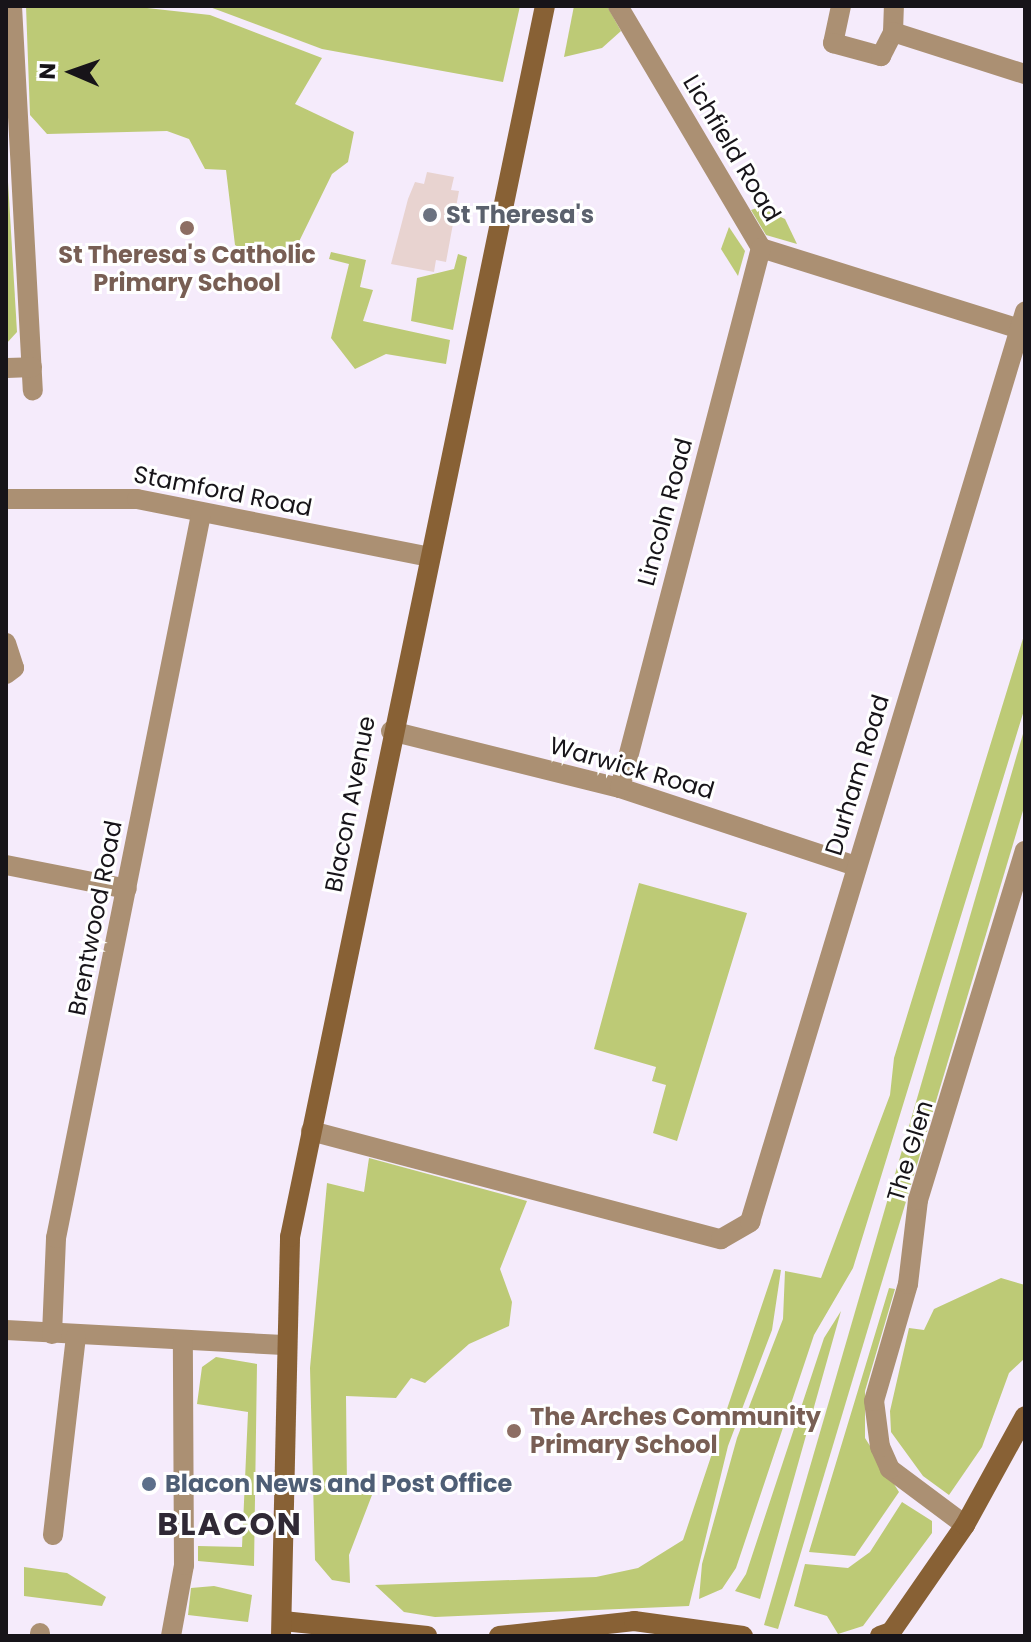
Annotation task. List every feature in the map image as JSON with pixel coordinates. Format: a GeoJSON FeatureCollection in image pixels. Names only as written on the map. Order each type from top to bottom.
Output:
{"type":"FeatureCollection","features":[{"type":"Feature","properties":{"kind":"street"},"geometry":{"type":"LineString","coordinates":[[12,6],[33,390]]}},
{"type":"Feature","properties":{"kind":"street","name":"Blacon Avenue"},"geometry":{"type":"LineString","coordinates":[[282,1629],[284,1345],[290,1237],[391,731],[545,6]]}},
{"type":"Feature","properties":{"kind":"street","name":"Lichfield Road"},"geometry":{"type":"LineString","coordinates":[[618,6],[761,248],[1022,321]]}},
{"type":"Feature","properties":{"kind":"street"},"geometry":{"type":"LineString","coordinates":[[841,6],[833,43],[881,56],[893,32],[894,6]]}},
{"type":"Feature","properties":{"kind":"street"},"geometry":{"type":"LineString","coordinates":[[893,32],[1025,74]]}},
{"type":"Feature","properties":{"kind":"street","name":"Lincoln Road"},"geometry":{"type":"LineString","coordinates":[[620,788],[761,248]]}},
{"type":"Feature","properties":{"kind":"street","name":"Durham Road"},"geometry":{"type":"LineString","coordinates":[[311,1131],[721,1239],[750,1222],[1022,321]]}},
{"type":"Feature","properties":{"kind":"street"},"geometry":{"type":"LineString","coordinates":[[7,368],[32,367]]}},
{"type":"Feature","properties":{"kind":"street","name":"Stamford Road"},"geometry":{"type":"LineString","coordinates":[[6,499],[54,494],[137,499],[429,557]]}},
{"type":"Feature","properties":{"kind":"street","name":"Brentwood Road"},"geometry":{"type":"LineString","coordinates":[[52,1334],[56,1238],[201,514]]}},
{"type":"Feature","properties":{"kind":"street"},"geometry":{"type":"LineString","coordinates":[[6,643],[14,668],[6,674]]}},
{"type":"Feature","properties":{"kind":"street","name":"Warwick Road"},"geometry":{"type":"LineString","coordinates":[[391,731],[620,788],[856,866]]}},
{"type":"Feature","properties":{"kind":"street","name":"The Glen"},"geometry":{"type":"LineString","coordinates":[[965,1525],[890,1469],[877,1438],[874,1401],[908,1284],[918,1200],[1025,851]]}},
{"type":"Feature","properties":{"kind":"street"},"geometry":{"type":"LineString","coordinates":[[6,865],[127,889]]}},
{"type":"Feature","properties":{"kind":"street"},"geometry":{"type":"LineString","coordinates":[[6,1330],[284,1345]]}},
{"type":"Feature","properties":{"kind":"street"},"geometry":{"type":"LineString","coordinates":[[53,1535],[76,1336]]}},
{"type":"Feature","properties":{"kind":"street"},"geometry":{"type":"LineString","coordinates":[[171,1636],[184,1565],[188,1406],[183,1340]]}},
{"type":"Feature","properties":{"kind":"street"},"geometry":{"type":"LineString","coordinates":[[889,1635],[965,1525],[1025,1416]]}},
{"type":"Feature","properties":{"kind":"street"},"geometry":{"type":"LineString","coordinates":[[499,1636],[709,1627],[743,1636]]}},
{"type":"Feature","properties":{"kind":"street"},"geometry":{"type":"LineString","coordinates":[[282,1629],[427,1636]]}},
{"type":"Feature","properties":{"kind":"green space"},"geometry":{"type":"Polygon","coordinates":[[[26,6],[129,6],[210,15],[322,58],[295,104],[354,132],[348,162],[332,174],[291,258],[258,259],[235,245],[226,170],[205,169],[189,139],[167,131],[47,134],[30,115],[26,6]]]}},
{"type":"Feature","properties":{"kind":"green space"},"geometry":{"type":"Polygon","coordinates":[[[207,6],[520,6],[503,82],[322,49],[207,6]]]}},
{"type":"Feature","properties":{"kind":"green space"},"geometry":{"type":"Polygon","coordinates":[[[574,6],[607,6],[621,31],[602,48],[564,57],[574,6]]]}},
{"type":"Feature","properties":{"kind":"green space"},"geometry":{"type":"Polygon","coordinates":[[[6,148],[17,332],[6,344],[6,148]]]}},
{"type":"Feature","properties":{"kind":"green space"},"geometry":{"type":"Polygon","coordinates":[[[760,207],[785,219],[797,244],[766,235],[751,210],[760,207]]]}},
{"type":"Feature","properties":{"kind":"green space"},"geometry":{"type":"Polygon","coordinates":[[[729,227],[745,251],[738,276],[721,249],[729,227]]]}},
{"type":"Feature","properties":{"kind":"green space"},"geometry":{"type":"Polygon","coordinates":[[[331,252],[366,260],[360,287],[373,290],[363,321],[450,340],[446,364],[386,354],[355,369],[331,338],[349,264],[329,259],[331,252]]]}},
{"type":"Feature","properties":{"kind":"green space"},"geometry":{"type":"Polygon","coordinates":[[[458,254],[467,257],[453,330],[411,321],[417,278],[454,269],[458,254]]]}},
{"type":"Feature","properties":{"kind":"green space"},"geometry":{"type":"Polygon","coordinates":[[[1025,632],[1025,707],[853,1268],[814,1335],[736,1568],[722,1589],[699,1599],[702,1564],[737,1438],[783,1319],[785,1271],[821,1278],[890,1095],[894,1058],[1025,632]]]}},
{"type":"Feature","properties":{"kind":"green space"},"geometry":{"type":"Polygon","coordinates":[[[1025,727],[1025,804],[778,1629],[764,1625],[1025,727]]]}},
{"type":"Feature","properties":{"kind":"green space"},"geometry":{"type":"Polygon","coordinates":[[[639,883],[747,913],[677,1141],[653,1133],[666,1085],[652,1081],[656,1067],[594,1049],[639,883]]]}},
{"type":"Feature","properties":{"kind":"green space"},"geometry":{"type":"Polygon","coordinates":[[[369,1158],[527,1201],[500,1269],[512,1302],[509,1326],[469,1344],[425,1383],[411,1378],[396,1398],[346,1396],[347,1488],[372,1495],[349,1555],[350,1583],[332,1580],[315,1560],[310,1368],[327,1183],[364,1192],[369,1158]]]}},
{"type":"Feature","properties":{"kind":"green space"},"geometry":{"type":"Polygon","coordinates":[[[774,1269],[781,1270],[772,1330],[728,1446],[689,1606],[435,1617],[404,1612],[375,1585],[596,1577],[638,1568],[683,1540],[774,1269]]]}},
{"type":"Feature","properties":{"kind":"green space"},"geometry":{"type":"Polygon","coordinates":[[[1001,1278],[1025,1285],[1025,1358],[1009,1373],[982,1447],[949,1495],[923,1476],[891,1432],[890,1411],[909,1328],[924,1330],[934,1309],[1001,1278]]]}},
{"type":"Feature","properties":{"kind":"green space"},"geometry":{"type":"Polygon","coordinates":[[[889,1288],[895,1289],[865,1391],[865,1438],[899,1492],[855,1556],[809,1552],[889,1288]]]}},
{"type":"Feature","properties":{"kind":"green space"},"geometry":{"type":"Polygon","coordinates":[[[841,1311],[760,1599],[735,1591],[746,1574],[824,1338],[841,1311]]]}},
{"type":"Feature","properties":{"kind":"green space"},"geometry":{"type":"Polygon","coordinates":[[[216,1357],[257,1364],[254,1566],[198,1561],[198,1546],[242,1547],[248,1412],[197,1404],[202,1367],[216,1357]]]}},
{"type":"Feature","properties":{"kind":"green space"},"geometry":{"type":"Polygon","coordinates":[[[902,1502],[932,1521],[932,1533],[863,1626],[838,1634],[827,1616],[794,1606],[805,1564],[848,1568],[870,1552],[902,1502]]]}},
{"type":"Feature","properties":{"kind":"green space"},"geometry":{"type":"Polygon","coordinates":[[[24,1567],[67,1573],[106,1597],[102,1606],[24,1596],[24,1567]]]}},
{"type":"Feature","properties":{"kind":"green space"},"geometry":{"type":"Polygon","coordinates":[[[214,1586],[252,1595],[248,1622],[188,1615],[191,1588],[214,1586]]]}},
{"type":"Feature","properties":{"kind":"building","name":"St Theresa's"},"geometry":{"type":"Polygon","coordinates":[[[427,172],[454,177],[451,190],[459,191],[446,262],[436,260],[434,272],[391,264],[408,199],[415,182],[424,184],[427,172]]]}},
{"type":"Feature","properties":{"kind":"place","name":"St Theresa's"},"geometry":{"type":"Point","coordinates":[430,215]}},
{"type":"Feature","properties":{"kind":"place","name":"St Theresa's Catholic Primary School"},"geometry":{"type":"Point","coordinates":[187,228]}},
{"type":"Feature","properties":{"kind":"place","name":"The Arches Community Primary School"},"geometry":{"type":"Point","coordinates":[514,1431]}},
{"type":"Feature","properties":{"kind":"place","name":"Blacon News and Post Office"},"geometry":{"type":"Point","coordinates":[149,1484]}},
{"type":"Feature","properties":{"kind":"district","name":"BLACON"},"geometry":{"type":"Point","coordinates":[230,1524]}}]}
